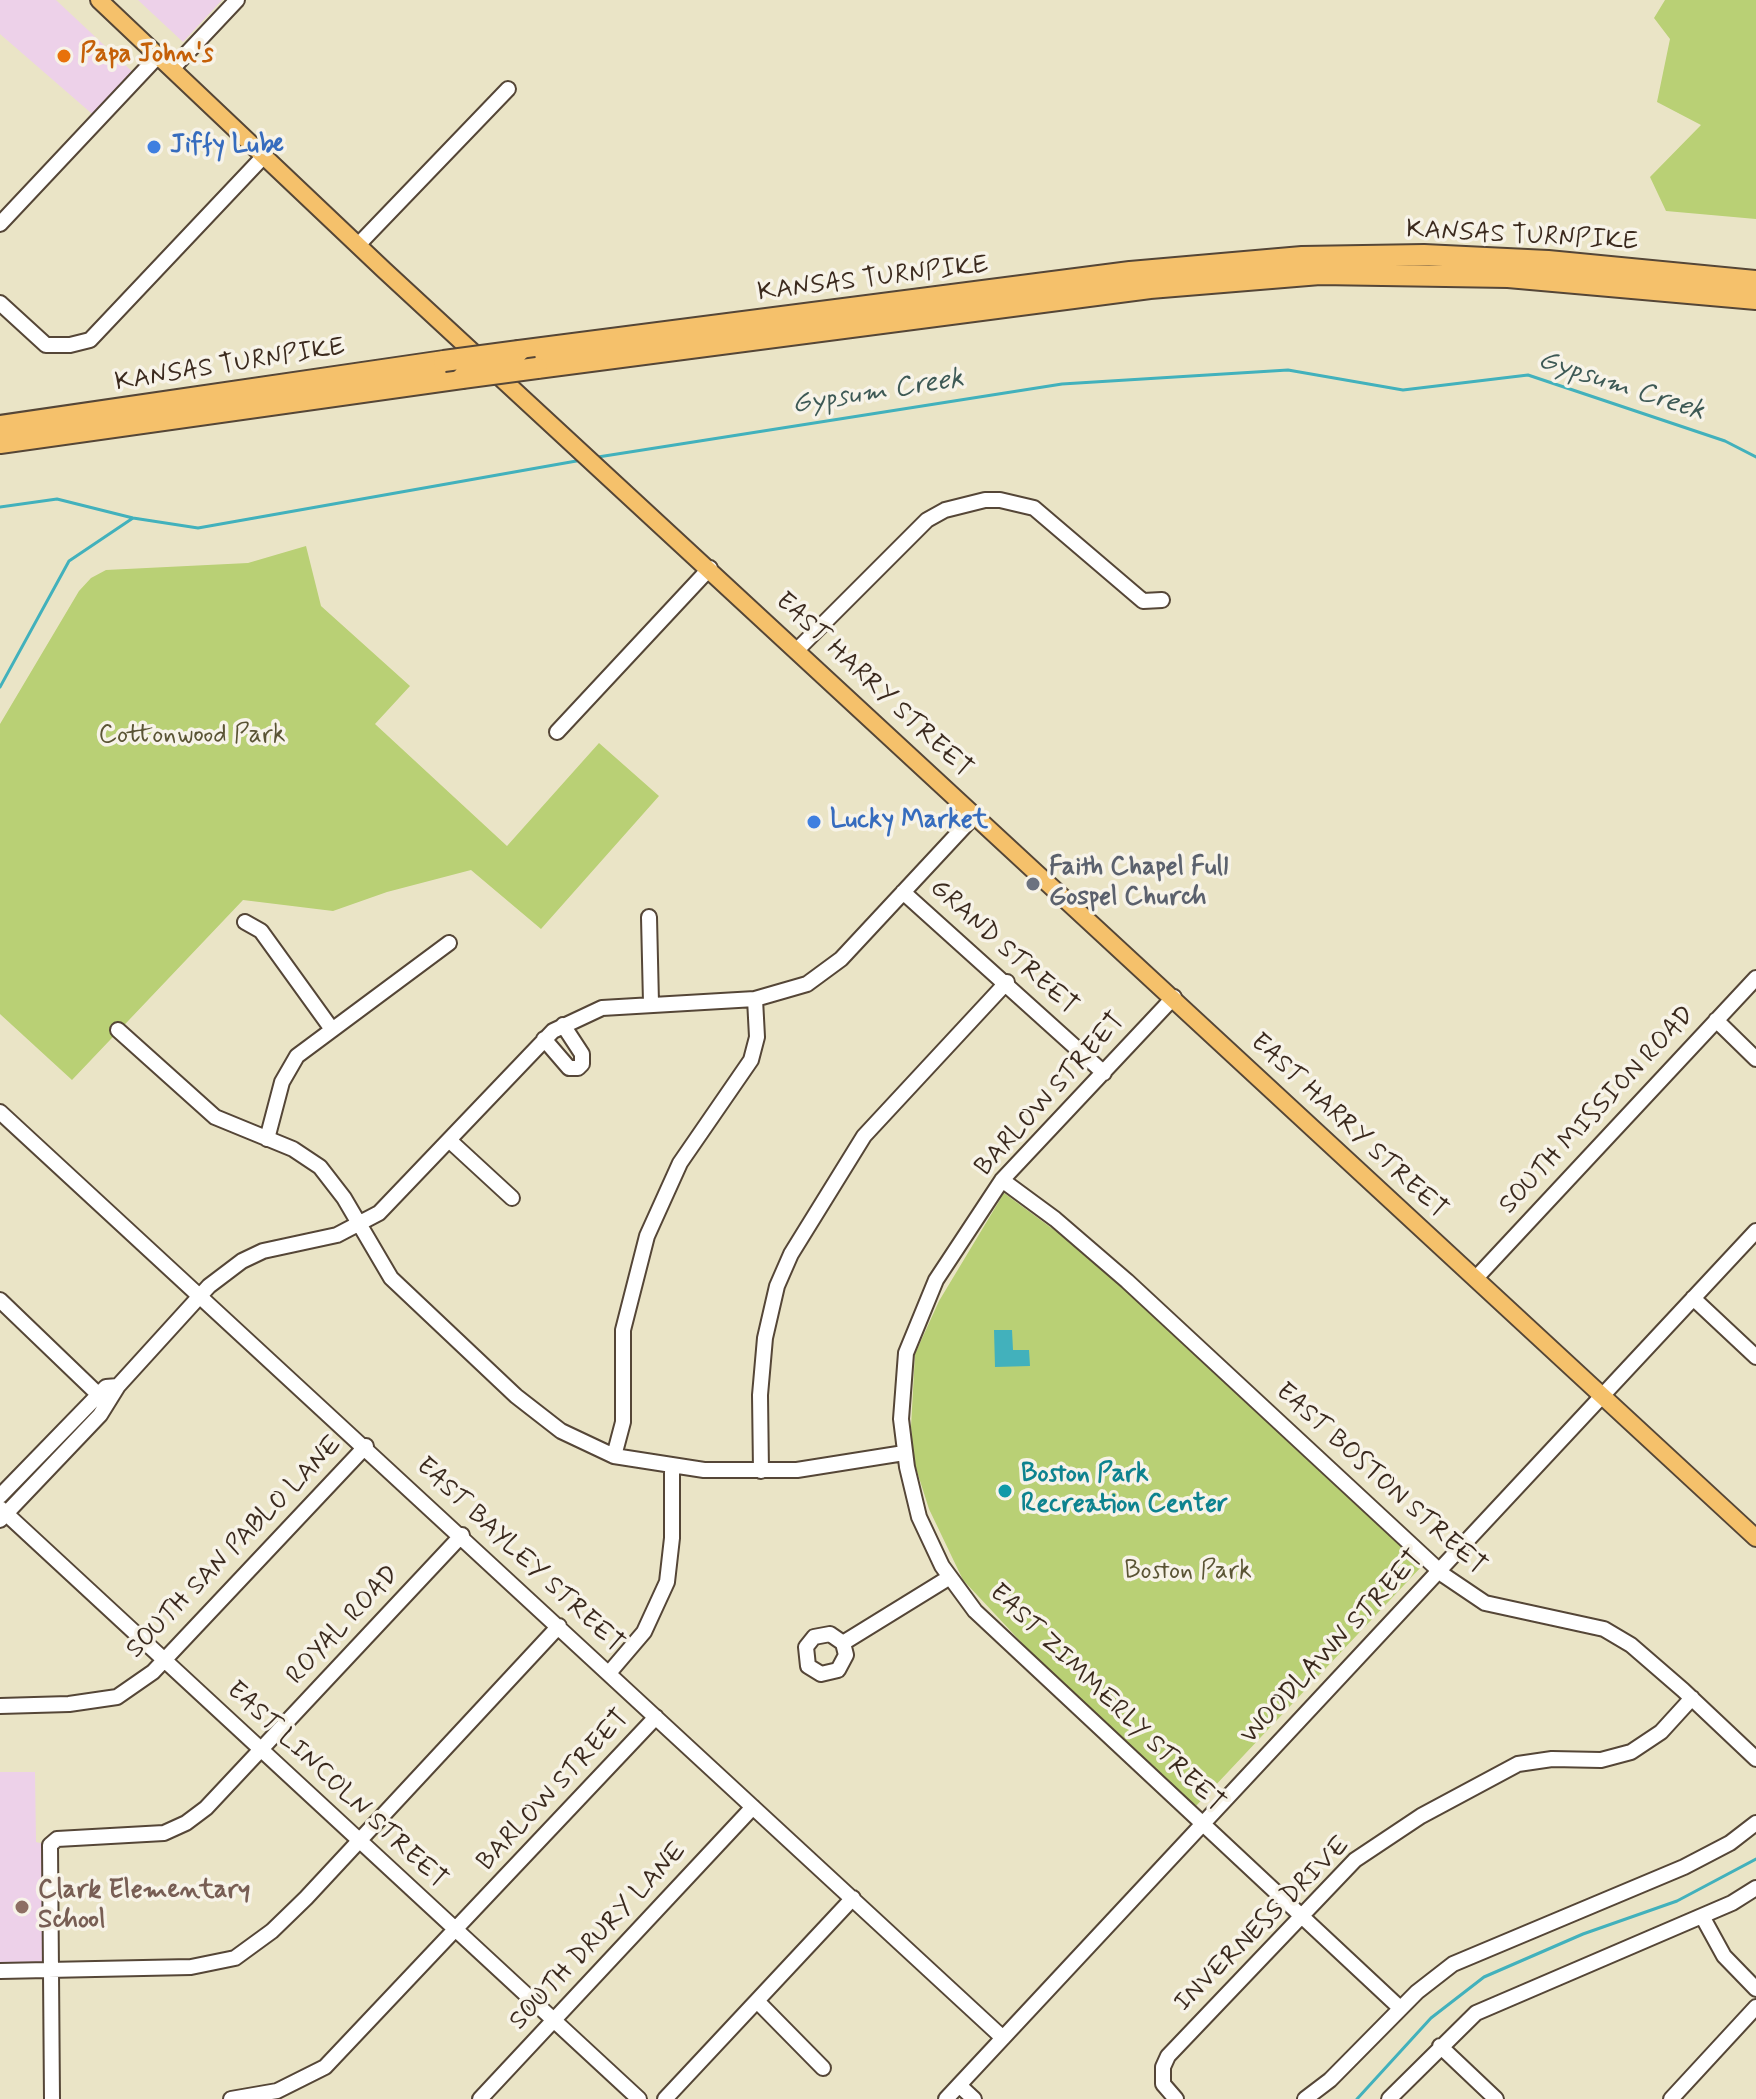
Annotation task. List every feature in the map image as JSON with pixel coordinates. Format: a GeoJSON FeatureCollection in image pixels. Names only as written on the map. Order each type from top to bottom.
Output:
{"type":"FeatureCollection","features":[{"type":"Feature","properties":{"kind":"highway","name":"KANSAS TURNPIKE"},"geometry":{"type":"LineString","coordinates":[[0,426],[519,351],[1130,272],[1302,257],[1424,255],[1548,261],[1756,281]]}},
{"type":"Feature","properties":{"kind":"highway","name":"KANSAS TURNPIKE"},"geometry":{"type":"LineString","coordinates":[[0,443],[462,378],[1150,288],[1320,274],[1508,277],[1756,299]]}},
{"type":"Feature","properties":{"kind":"main road","name":"EAST HARRY STREET"},"geometry":{"type":"LineString","coordinates":[[99,0],[358,245],[1756,1538]]}},
{"type":"Feature","properties":{"kind":"street"},"geometry":{"type":"LineString","coordinates":[[172,69],[237,0]]}},
{"type":"Feature","properties":{"kind":"street"},"geometry":{"type":"LineString","coordinates":[[0,224],[158,56]]}},
{"type":"Feature","properties":{"kind":"street"},"geometry":{"type":"LineString","coordinates":[[358,245],[508,89]]}},
{"type":"Feature","properties":{"kind":"street"},"geometry":{"type":"LineString","coordinates":[[0,303],[46,345],[70,345],[90,340],[118,315],[264,156]]}},
{"type":"Feature","properties":{"kind":"street"},"geometry":{"type":"LineString","coordinates":[[798,649],[927,520],[945,510],[985,500],[1009,501],[1034,508],[1143,601],[1162,600]]}},
{"type":"Feature","properties":{"kind":"street"},"geometry":{"type":"LineString","coordinates":[[557,732],[710,568]]}},
{"type":"Feature","properties":{"kind":"street"},"geometry":{"type":"LineString","coordinates":[[2,1514],[104,1400],[106,1387],[118,1386],[201,1295],[230,1269],[263,1251],[328,1238],[359,1226],[389,1204],[544,1039],[563,1025],[602,1008],[755,999],[794,990],[820,977],[976,814]]}},
{"type":"Feature","properties":{"kind":"street","name":"GRAND STREET"},"geometry":{"type":"LineString","coordinates":[[903,892],[1007,982],[1104,1073]]}},
{"type":"Feature","properties":{"kind":"street"},"geometry":{"type":"LineString","coordinates":[[649,917],[651,1003]]}},
{"type":"Feature","properties":{"kind":"street"},"geometry":{"type":"LineString","coordinates":[[245,922],[261,931],[331,1028]]}},
{"type":"Feature","properties":{"kind":"street"},"geometry":{"type":"LineString","coordinates":[[267,1139],[288,1069],[307,1046],[449,943]]}},
{"type":"Feature","properties":{"kind":"street","name":"SOUTH MISSION ROAD"},"geometry":{"type":"LineString","coordinates":[[1476,1278],[1756,978]]}},
{"type":"Feature","properties":{"kind":"street"},"geometry":{"type":"LineString","coordinates":[[761,1471],[760,1395],[765,1338],[777,1286],[791,1254],[853,1150],[1007,982]]}},
{"type":"Feature","properties":{"kind":"street","name":"BARLOW STREET"},"geometry":{"type":"LineString","coordinates":[[904,1453],[901,1419],[906,1353],[936,1280],[1002,1180],[1174,997]]}},
{"type":"Feature","properties":{"kind":"street"},"geometry":{"type":"LineString","coordinates":[[614,1456],[623,1422],[623,1330],[647,1236],[680,1163],[751,1060],[757,1037],[755,999]]}},
{"type":"Feature","properties":{"kind":"street"},"geometry":{"type":"LineString","coordinates":[[1716,1020],[1756,1059]]}},
{"type":"Feature","properties":{"kind":"street"},"geometry":{"type":"LineString","coordinates":[[544,1039],[569,1068],[582,1064],[582,1054],[563,1025]]}},
{"type":"Feature","properties":{"kind":"street"},"geometry":{"type":"LineString","coordinates":[[118,1030],[215,1117],[293,1149],[320,1167],[332,1179],[391,1278],[516,1396],[561,1431],[614,1456],[672,1466],[797,1470],[904,1453]]}},
{"type":"Feature","properties":{"kind":"street","name":"EAST BAYLEY STREET"},"geometry":{"type":"LineString","coordinates":[[0,1112],[366,1446],[1003,2038]]}},
{"type":"Feature","properties":{"kind":"street"},"geometry":{"type":"LineString","coordinates":[[449,1140],[512,1198]]}},
{"type":"Feature","properties":{"kind":"street","name":"EAST BOSTON STREET"},"geometry":{"type":"LineString","coordinates":[[1002,1180],[1055,1219],[1127,1281],[1439,1570],[1485,1603],[1604,1629],[1631,1645],[1756,1759]]}},
{"type":"Feature","properties":{"kind":"street","name":"WOODLAWN STREET"},"geometry":{"type":"LineString","coordinates":[[946,2099],[1756,1231]]}},
{"type":"Feature","properties":{"kind":"street"},"geometry":{"type":"LineString","coordinates":[[1693,1298],[1756,1357]]}},
{"type":"Feature","properties":{"kind":"street"},"geometry":{"type":"LineString","coordinates":[[0,1300],[104,1400]]}},
{"type":"Feature","properties":{"kind":"street"},"geometry":{"type":"LineString","coordinates":[[0,1496],[104,1400]]}},
{"type":"Feature","properties":{"kind":"street","name":"SOUTH SAN PABLO LANE"},"geometry":{"type":"LineString","coordinates":[[0,1706],[69,1704],[117,1697],[165,1660],[366,1446]]}},
{"type":"Feature","properties":{"kind":"street","name":"EAST ZIMMERLY STREET"},"geometry":{"type":"LineString","coordinates":[[904,1453],[919,1517],[950,1577],[975,1611],[1400,2008]]}},
{"type":"Feature","properties":{"kind":"street"},"geometry":{"type":"LineString","coordinates":[[609,1673],[644,1632],[667,1582],[672,1538],[672,1466]]}},
{"type":"Feature","properties":{"kind":"street","name":"EAST LINCOLN STREET"},"geometry":{"type":"LineString","coordinates":[[2,1514],[165,1660],[639,2099]]}},
{"type":"Feature","properties":{"kind":"street","name":"ROYAL ROAD"},"geometry":{"type":"LineString","coordinates":[[51,1969],[50,1845],[54,1842],[164,1833],[206,1808],[462,1535]]}},
{"type":"Feature","properties":{"kind":"street"},"geometry":{"type":"LineString","coordinates":[[843,1643],[950,1577]]}},
{"type":"Feature","properties":{"kind":"street"},"geometry":{"type":"LineString","coordinates":[[0,1971],[191,1967],[235,1958],[272,1931],[559,1626]]}},
{"type":"Feature","properties":{"kind":"street","name":"INVERNESS DRIVE"},"geometry":{"type":"LineString","coordinates":[[1176,2099],[1163,2084],[1163,2067],[1168,2056],[1300,1914],[1355,1860],[1481,1781],[1535,1760],[1601,1760],[1631,1752],[1661,1732],[1692,1698]]}},
{"type":"Feature","properties":{"kind":"street","name":"BARLOW STREET"},"geometry":{"type":"LineString","coordinates":[[231,2099],[277,2091],[325,2067],[656,1717]]}},
{"type":"Feature","properties":{"kind":"street","name":"SOUTH DRURY LANE"},"geometry":{"type":"LineString","coordinates":[[480,2099],[753,1807]]}},
{"type":"Feature","properties":{"kind":"street"},"geometry":{"type":"LineString","coordinates":[[1305,2099],[1330,2080],[1400,2008],[1453,1964],[1684,1867],[1730,1843],[1756,1823]]}},
{"type":"Feature","properties":{"kind":"street"},"geometry":{"type":"LineString","coordinates":[[1389,2099],[1476,2013],[1702,1916],[1756,1888]]}},
{"type":"Feature","properties":{"kind":"street"},"geometry":{"type":"LineString","coordinates":[[665,2099],[853,1898]]}},
{"type":"Feature","properties":{"kind":"street"},"geometry":{"type":"LineString","coordinates":[[1702,1916],[1724,1956],[1756,1989]]}},
{"type":"Feature","properties":{"kind":"street"},"geometry":{"type":"LineString","coordinates":[[51,1969],[52,2099]]}},
{"type":"Feature","properties":{"kind":"street"},"geometry":{"type":"LineString","coordinates":[[757,2001],[823,2068]]}},
{"type":"Feature","properties":{"kind":"street"},"geometry":{"type":"LineString","coordinates":[[1671,2099],[1756,2007]]}},
{"type":"Feature","properties":{"kind":"street"},"geometry":{"type":"LineString","coordinates":[[1440,2046],[1496,2099]]}},
{"type":"Feature","properties":{"kind":"street"},"geometry":{"type":"LineString","coordinates":[[959,2085],[974,2099]]}},
{"type":"Feature","properties":{"kind":"shaded area"},"geometry":{"type":"Polygon","coordinates":[[[0,0],[56,0],[138,77],[98,119],[0,34],[0,0]]]}},
{"type":"Feature","properties":{"kind":"shaded area"},"geometry":{"type":"Polygon","coordinates":[[[138,0],[222,0],[183,42],[138,0]]]}},
{"type":"Feature","properties":{"kind":"shaded area","name":"Clark Elementary School"},"geometry":{"type":"Polygon","coordinates":[[[0,1772],[35,1772],[36,1842],[44,1844],[44,1964],[0,1966],[0,1772]]]}},
{"type":"Feature","properties":{"kind":"green space"},"geometry":{"type":"Polygon","coordinates":[[[1665,0],[1756,0],[1756,219],[1666,211],[1650,177],[1701,125],[1657,102],[1670,39],[1654,18],[1665,0]]]}},
{"type":"Feature","properties":{"kind":"green space","name":"Cottonwood Park"},"geometry":{"type":"Polygon","coordinates":[[[306,546],[321,606],[410,686],[375,724],[507,846],[599,743],[659,796],[541,929],[471,870],[387,892],[333,911],[243,900],[72,1080],[0,1014],[0,724],[79,591],[91,578],[106,570],[248,563],[306,546]]]}},
{"type":"Feature","properties":{"kind":"green space","name":"Boston Park"},"geometry":{"type":"Polygon","coordinates":[[[1004,1193],[1084,1252],[1422,1566],[1196,1806],[1037,1659],[963,1580],[929,1509],[914,1462],[911,1427],[915,1354],[939,1301],[1004,1193]]]}},
{"type":"Feature","properties":{"kind":"water"},"geometry":{"type":"Polygon","coordinates":[[[994,1330],[1012,1330],[1013,1350],[1029,1350],[1030,1366],[995,1367],[994,1330]]]}},
{"type":"Feature","properties":{"kind":"waterway","name":"Gypsum Creek"},"geometry":{"type":"LineString","coordinates":[[598,457],[1062,384],[1288,370],[1403,390],[1528,375],[1725,441],[1756,457]]}},
{"type":"Feature","properties":{"kind":"waterway","name":"Gypsum Creek"},"geometry":{"type":"LineString","coordinates":[[0,507],[57,499],[133,518],[198,528],[582,460]]}},
{"type":"Feature","properties":{"kind":"waterway"},"geometry":{"type":"LineString","coordinates":[[0,687],[69,561],[133,518]]}},
{"type":"Feature","properties":{"kind":"waterway"},"geometry":{"type":"LineString","coordinates":[[1357,2099],[1431,2018],[1484,1977],[1583,1934],[1677,1901],[1756,1859]]}},
{"type":"Feature","properties":{"kind":"place","name":"Papa John's"},"geometry":{"type":"Point","coordinates":[64,56]}},
{"type":"Feature","properties":{"kind":"place","name":"Jiffy Lube"},"geometry":{"type":"Point","coordinates":[154,147]}},
{"type":"Feature","properties":{"kind":"place","name":"Lucky Market"},"geometry":{"type":"Point","coordinates":[814,822]}},
{"type":"Feature","properties":{"kind":"place","name":"Faith Chapel Full Gospel Church"},"geometry":{"type":"Point","coordinates":[1033,884]}},
{"type":"Feature","properties":{"kind":"place","name":"Boston Park Recreation Center"},"geometry":{"type":"Point","coordinates":[1005,1491]}},
{"type":"Feature","properties":{"kind":"place","name":"Clark Elementary School"},"geometry":{"type":"Point","coordinates":[22,1907]}}]}
